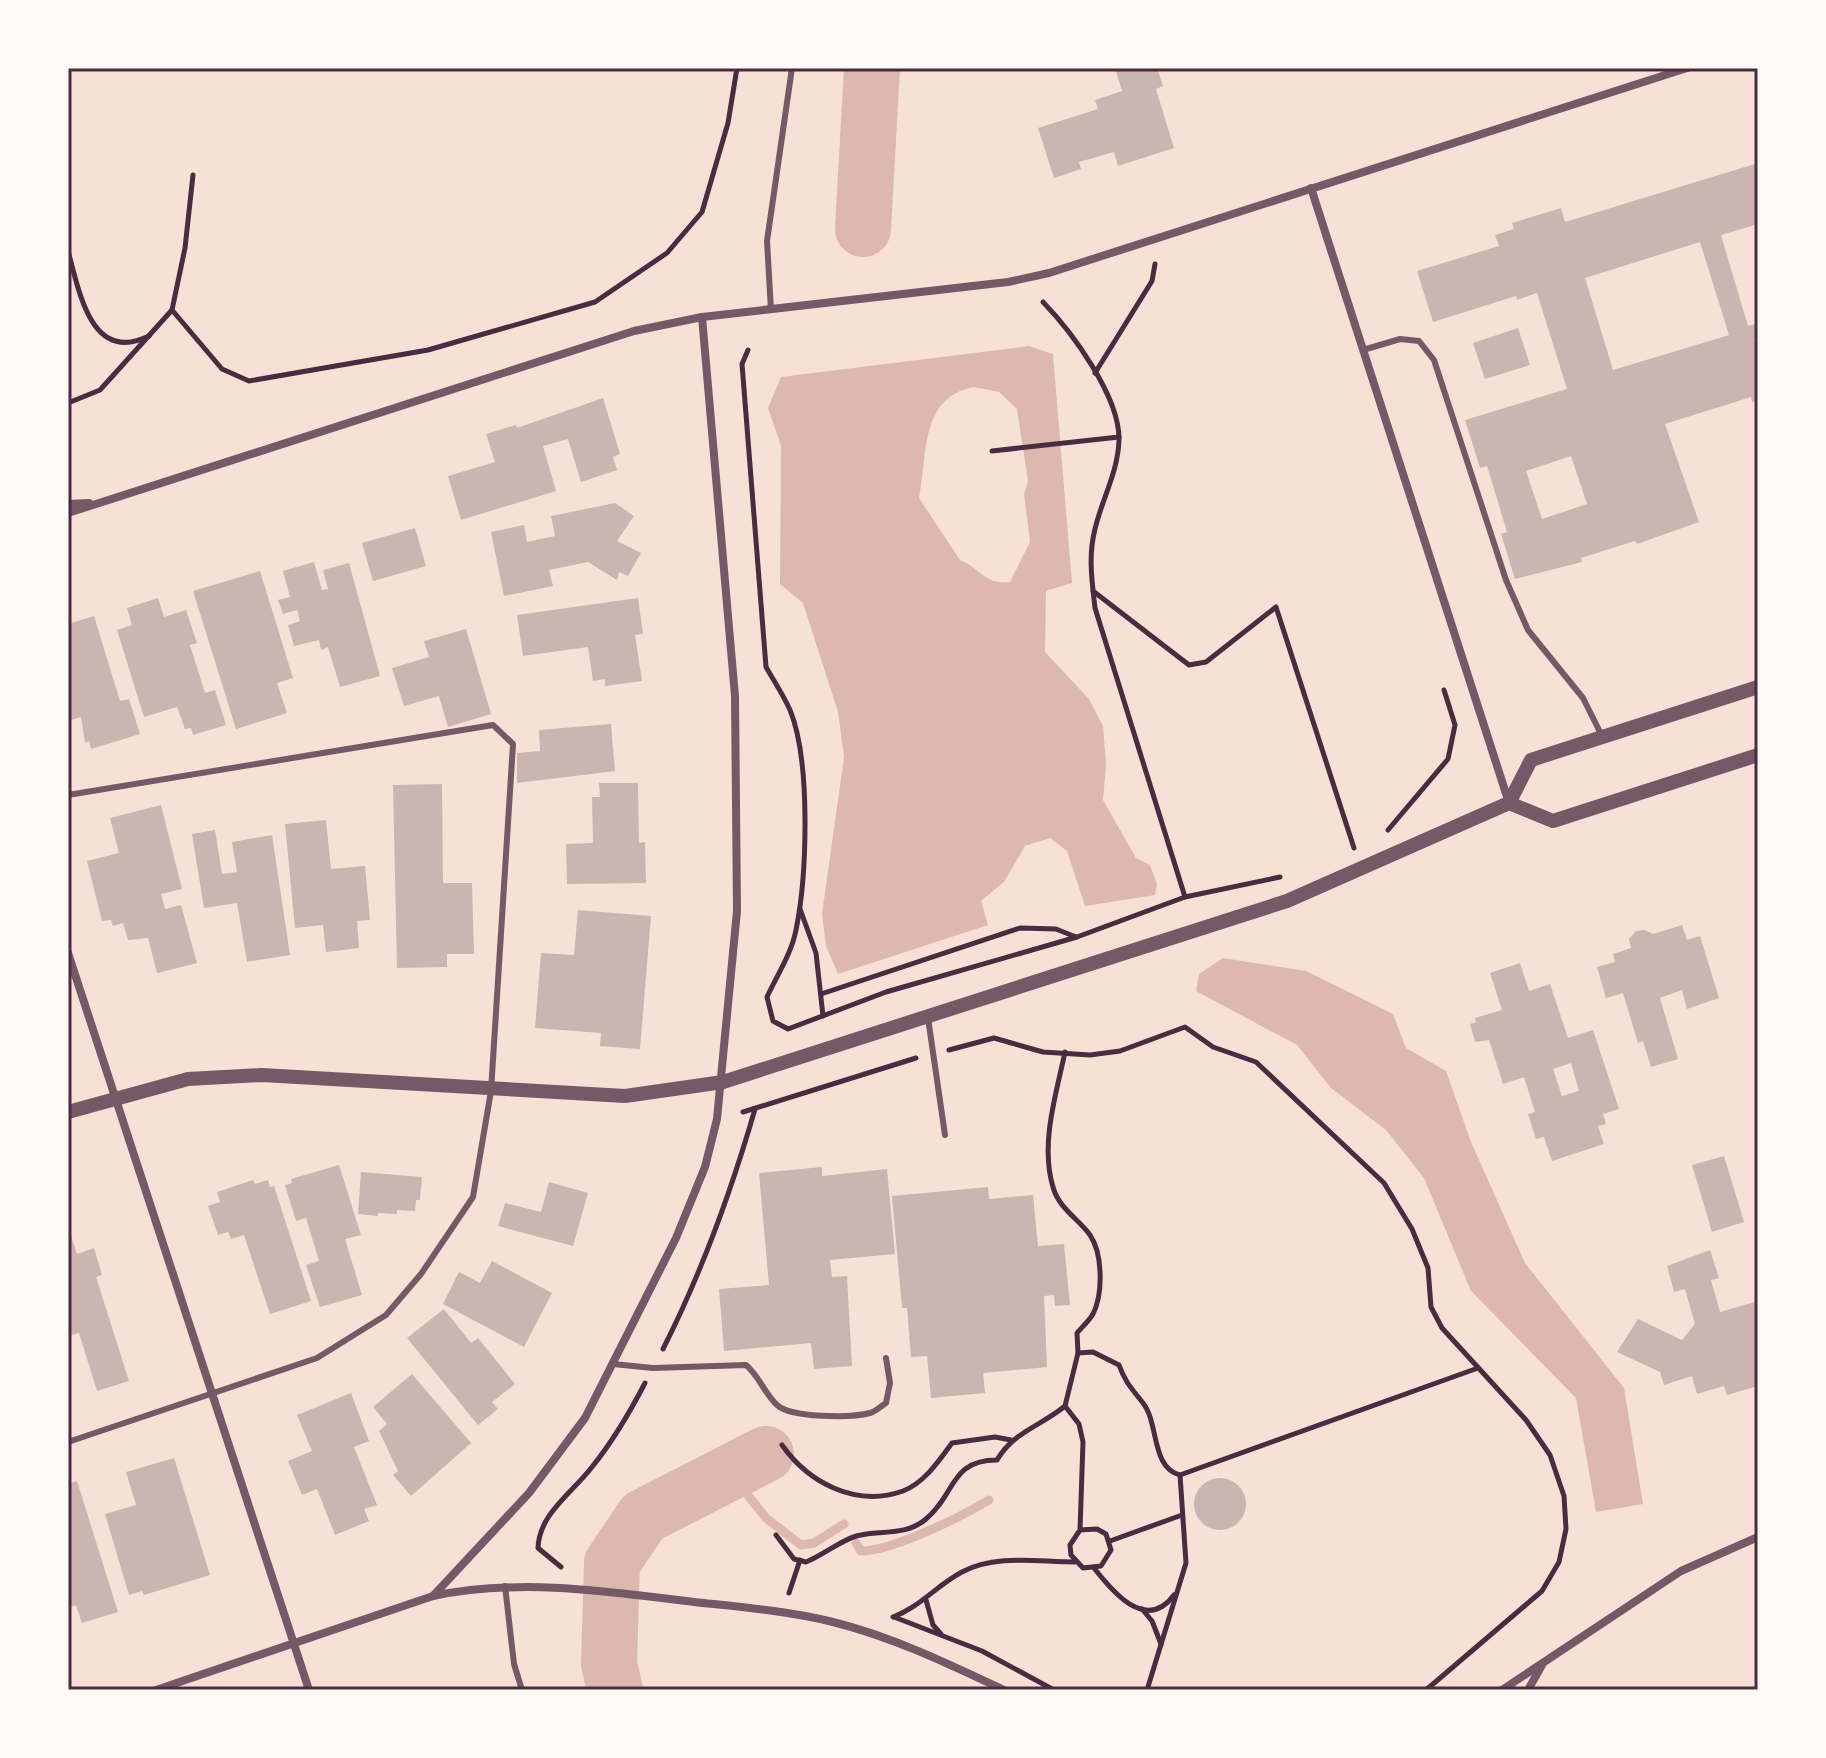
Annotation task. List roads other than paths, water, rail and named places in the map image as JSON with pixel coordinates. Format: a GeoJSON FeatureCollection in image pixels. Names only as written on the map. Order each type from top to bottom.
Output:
{"type":"FeatureCollection","features":[{"type":"Feature","properties":{"kind":"street"},"geometry":{"type":"LineString","coordinates":[[68,513],[634,331],[702,317],[1008,282],[1049,273],[1687,68]]}},
{"type":"Feature","properties":{"kind":"street"},"geometry":{"type":"LineString","coordinates":[[1311,188],[1509,803],[1553,821],[1758,755]]}},
{"type":"Feature","properties":{"kind":"street"},"geometry":{"type":"LineString","coordinates":[[433,1596],[529,1493],[585,1418],[676,1238],[705,1167],[723,1082],[737,911],[735,696],[702,317]]}},
{"type":"Feature","properties":{"kind":"street"},"geometry":{"type":"LineString","coordinates":[[68,504],[102,502]]}},
{"type":"Feature","properties":{"kind":"street"},"geometry":{"type":"LineString","coordinates":[[68,1112],[115,1096],[188,1079],[262,1075],[491,1091],[625,1096],[723,1082],[1287,901],[1509,803],[1531,760],[1758,687]]}},
{"type":"Feature","properties":{"kind":"street"},"geometry":{"type":"LineString","coordinates":[[68,953],[309,1690]]}},
{"type":"Feature","properties":{"kind":"street"},"geometry":{"type":"LineString","coordinates":[[1502,1690],[1681,1571],[1758,1537]]}},
{"type":"Feature","properties":{"kind":"street"},"geometry":{"type":"LineString","coordinates":[[156,1690],[295,1646],[433,1596],[505,1586],[538,1585],[678,1600],[834,1622],[921,1651],[1004,1690]]}},
{"type":"Feature","properties":{"kind":"street"},"geometry":{"type":"LineString","coordinates":[[1528,1690],[1542,1664]]}},
{"type":"Feature","properties":{"kind":"lane"},"geometry":{"type":"LineString","coordinates":[[771,310],[767,241],[792,68]]}},
{"type":"Feature","properties":{"kind":"lane"},"geometry":{"type":"LineString","coordinates":[[1363,350],[1400,339],[1419,341],[1434,360],[1511,593],[1528,630],[1583,698],[1602,736]]}},
{"type":"Feature","properties":{"kind":"lane"},"geometry":{"type":"LineString","coordinates":[[68,795],[493,725],[513,744],[491,1091],[473,1197],[421,1274],[386,1315],[317,1358],[213,1396],[68,1442]]}},
{"type":"Feature","properties":{"kind":"lane"},"geometry":{"type":"LineString","coordinates":[[928,1018],[945,1135]]}},
{"type":"Feature","properties":{"kind":"lane"},"geometry":{"type":"LineString","coordinates":[[613,1364],[653,1368],[746,1365],[760,1376],[777,1406],[789,1413],[824,1415],[871,1413],[886,1403],[890,1383],[886,1358]]}},
{"type":"Feature","properties":{"kind":"lane"},"geometry":{"type":"LineString","coordinates":[[505,1586],[514,1664],[522,1690]]}},
{"type":"Feature","properties":{"kind":"waterway"},"geometry":{"type":"LineString","coordinates":[[863,229],[872,68]]}},
{"type":"Feature","properties":{"kind":"waterway"},"geometry":{"type":"LineString","coordinates":[[615,1690],[609,1664],[612,1563],[643,1517],[766,1454]]}},
{"type":"Feature","properties":{"kind":"waterway"},"geometry":{"type":"LineString","coordinates":[[730,1473],[766,1518],[801,1545],[814,1543],[844,1524]]}},
{"type":"Feature","properties":{"kind":"waterway"},"geometry":{"type":"LineString","coordinates":[[856,1543],[861,1551],[890,1545],[944,1524],[989,1500]]}}]}
